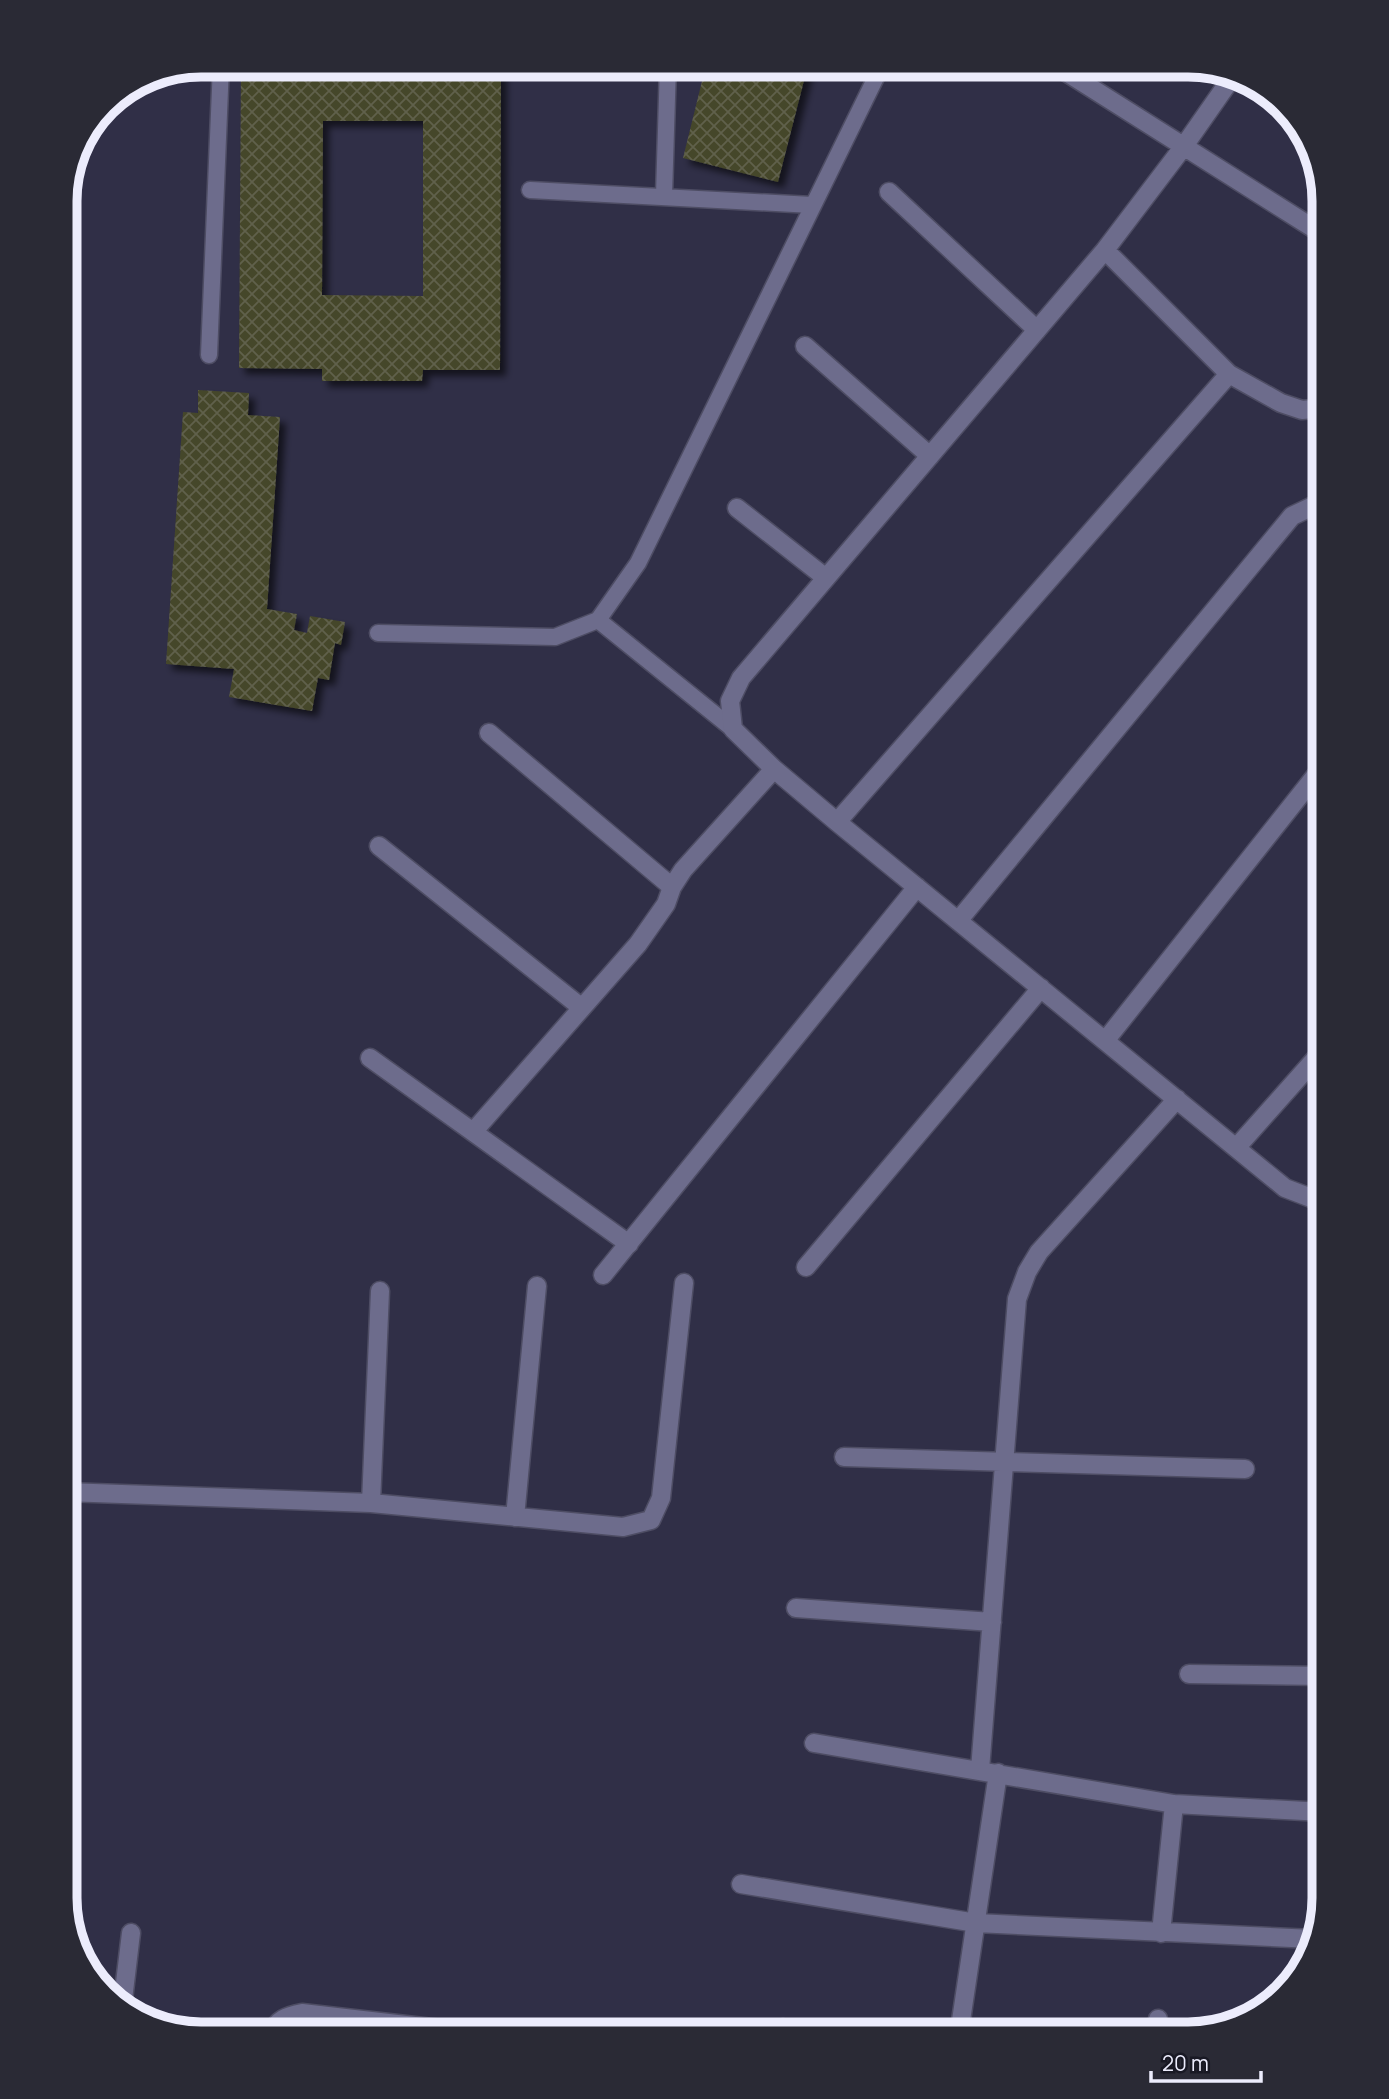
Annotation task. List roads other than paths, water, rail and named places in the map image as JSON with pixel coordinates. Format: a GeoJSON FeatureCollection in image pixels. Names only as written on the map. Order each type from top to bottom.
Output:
{"type":"FeatureCollection","features":[{"type":"Feature","properties":{"kind":"street"},"geometry":{"type":"LineString","coordinates":[[1080,77],[1312,227]]}},
{"type":"Feature","properties":{"kind":"street"},"geometry":{"type":"LineString","coordinates":[[1228,84],[1105,250],[741,678],[730,701],[733,729],[774,769],[1285,1188],[1312,1198]]}},
{"type":"Feature","properties":{"kind":"street"},"geometry":{"type":"LineString","coordinates":[[889,192],[1037,330]]}},
{"type":"Feature","properties":{"kind":"street"},"geometry":{"type":"LineString","coordinates":[[1105,250],[1229,373],[1281,403],[1302,410],[1312,409]]}},
{"type":"Feature","properties":{"kind":"street"},"geometry":{"type":"LineString","coordinates":[[805,346],[930,456]]}},
{"type":"Feature","properties":{"kind":"street"},"geometry":{"type":"LineString","coordinates":[[837,822],[1229,373]]}},
{"type":"Feature","properties":{"kind":"street"},"geometry":{"type":"LineString","coordinates":[[958,921],[1292,516],[1312,507]]}},
{"type":"Feature","properties":{"kind":"street"},"geometry":{"type":"LineString","coordinates":[[737,509],[826,579]]}},
{"type":"Feature","properties":{"kind":"street"},"geometry":{"type":"LineString","coordinates":[[489,733],[672,887]]}},
{"type":"Feature","properties":{"kind":"street"},"geometry":{"type":"LineString","coordinates":[[473,1132],[638,944],[666,904],[672,887],[683,870],[774,769]]}},
{"type":"Feature","properties":{"kind":"street"},"geometry":{"type":"LineString","coordinates":[[1105,1041],[1312,780]]}},
{"type":"Feature","properties":{"kind":"street"},"geometry":{"type":"LineString","coordinates":[[379,846],[582,1008]]}},
{"type":"Feature","properties":{"kind":"street"},"geometry":{"type":"LineString","coordinates":[[603,1275],[917,887]]}},
{"type":"Feature","properties":{"kind":"street"},"geometry":{"type":"LineString","coordinates":[[806,1267],[1041,988]]}},
{"type":"Feature","properties":{"kind":"street"},"geometry":{"type":"LineString","coordinates":[[370,1058],[629,1244]]}},
{"type":"Feature","properties":{"kind":"street"},"geometry":{"type":"LineString","coordinates":[[1236,1148],[1312,1062]]}},
{"type":"Feature","properties":{"kind":"street"},"geometry":{"type":"LineString","coordinates":[[961,2022],[976,1923],[989,1772],[992,1622],[1017,1299],[1027,1272],[1039,1252],[1177,1099]]}},
{"type":"Feature","properties":{"kind":"street"},"geometry":{"type":"LineString","coordinates":[[77,1492],[371,1503],[623,1527],[651,1520],[661,1498],[684,1283]]}},
{"type":"Feature","properties":{"kind":"street"},"geometry":{"type":"LineString","coordinates":[[515,1517],[537,1286]]}},
{"type":"Feature","properties":{"kind":"street"},"geometry":{"type":"LineString","coordinates":[[371,1503],[380,1292]]}},
{"type":"Feature","properties":{"kind":"street"},"geometry":{"type":"LineString","coordinates":[[844,1457],[1245,1469]]}},
{"type":"Feature","properties":{"kind":"street"},"geometry":{"type":"LineString","coordinates":[[796,1608],[992,1622]]}},
{"type":"Feature","properties":{"kind":"street"},"geometry":{"type":"LineString","coordinates":[[1189,1674],[1312,1676]]}},
{"type":"Feature","properties":{"kind":"street"},"geometry":{"type":"LineString","coordinates":[[814,1743],[1174,1804],[1312,1811]]}},
{"type":"Feature","properties":{"kind":"street"},"geometry":{"type":"LineString","coordinates":[[1161,1933],[1174,1804]]}},
{"type":"Feature","properties":{"kind":"street"},"geometry":{"type":"LineString","coordinates":[[741,1884],[976,1923],[1305,1939]]}},
{"type":"Feature","properties":{"kind":"street"},"geometry":{"type":"LineString","coordinates":[[124,1995],[131,1933]]}},
{"type":"Feature","properties":{"kind":"street"},"geometry":{"type":"LineString","coordinates":[[279,2022],[285,2017],[302,2013],[380,2022]]}},
{"type":"Feature","properties":{"kind":"lane"},"geometry":{"type":"LineString","coordinates":[[209,355],[220,77]]}},
{"type":"Feature","properties":{"kind":"lane"},"geometry":{"type":"LineString","coordinates":[[664,195],[668,77]]}},
{"type":"Feature","properties":{"kind":"lane"},"geometry":{"type":"LineString","coordinates":[[378,633],[555,637],[598,620],[638,563],[876,77]]}},
{"type":"Feature","properties":{"kind":"lane"},"geometry":{"type":"LineString","coordinates":[[530,190],[664,195],[812,205]]}},
{"type":"Feature","properties":{"kind":"lane"},"geometry":{"type":"LineString","coordinates":[[598,620],[733,729]]}}]}
